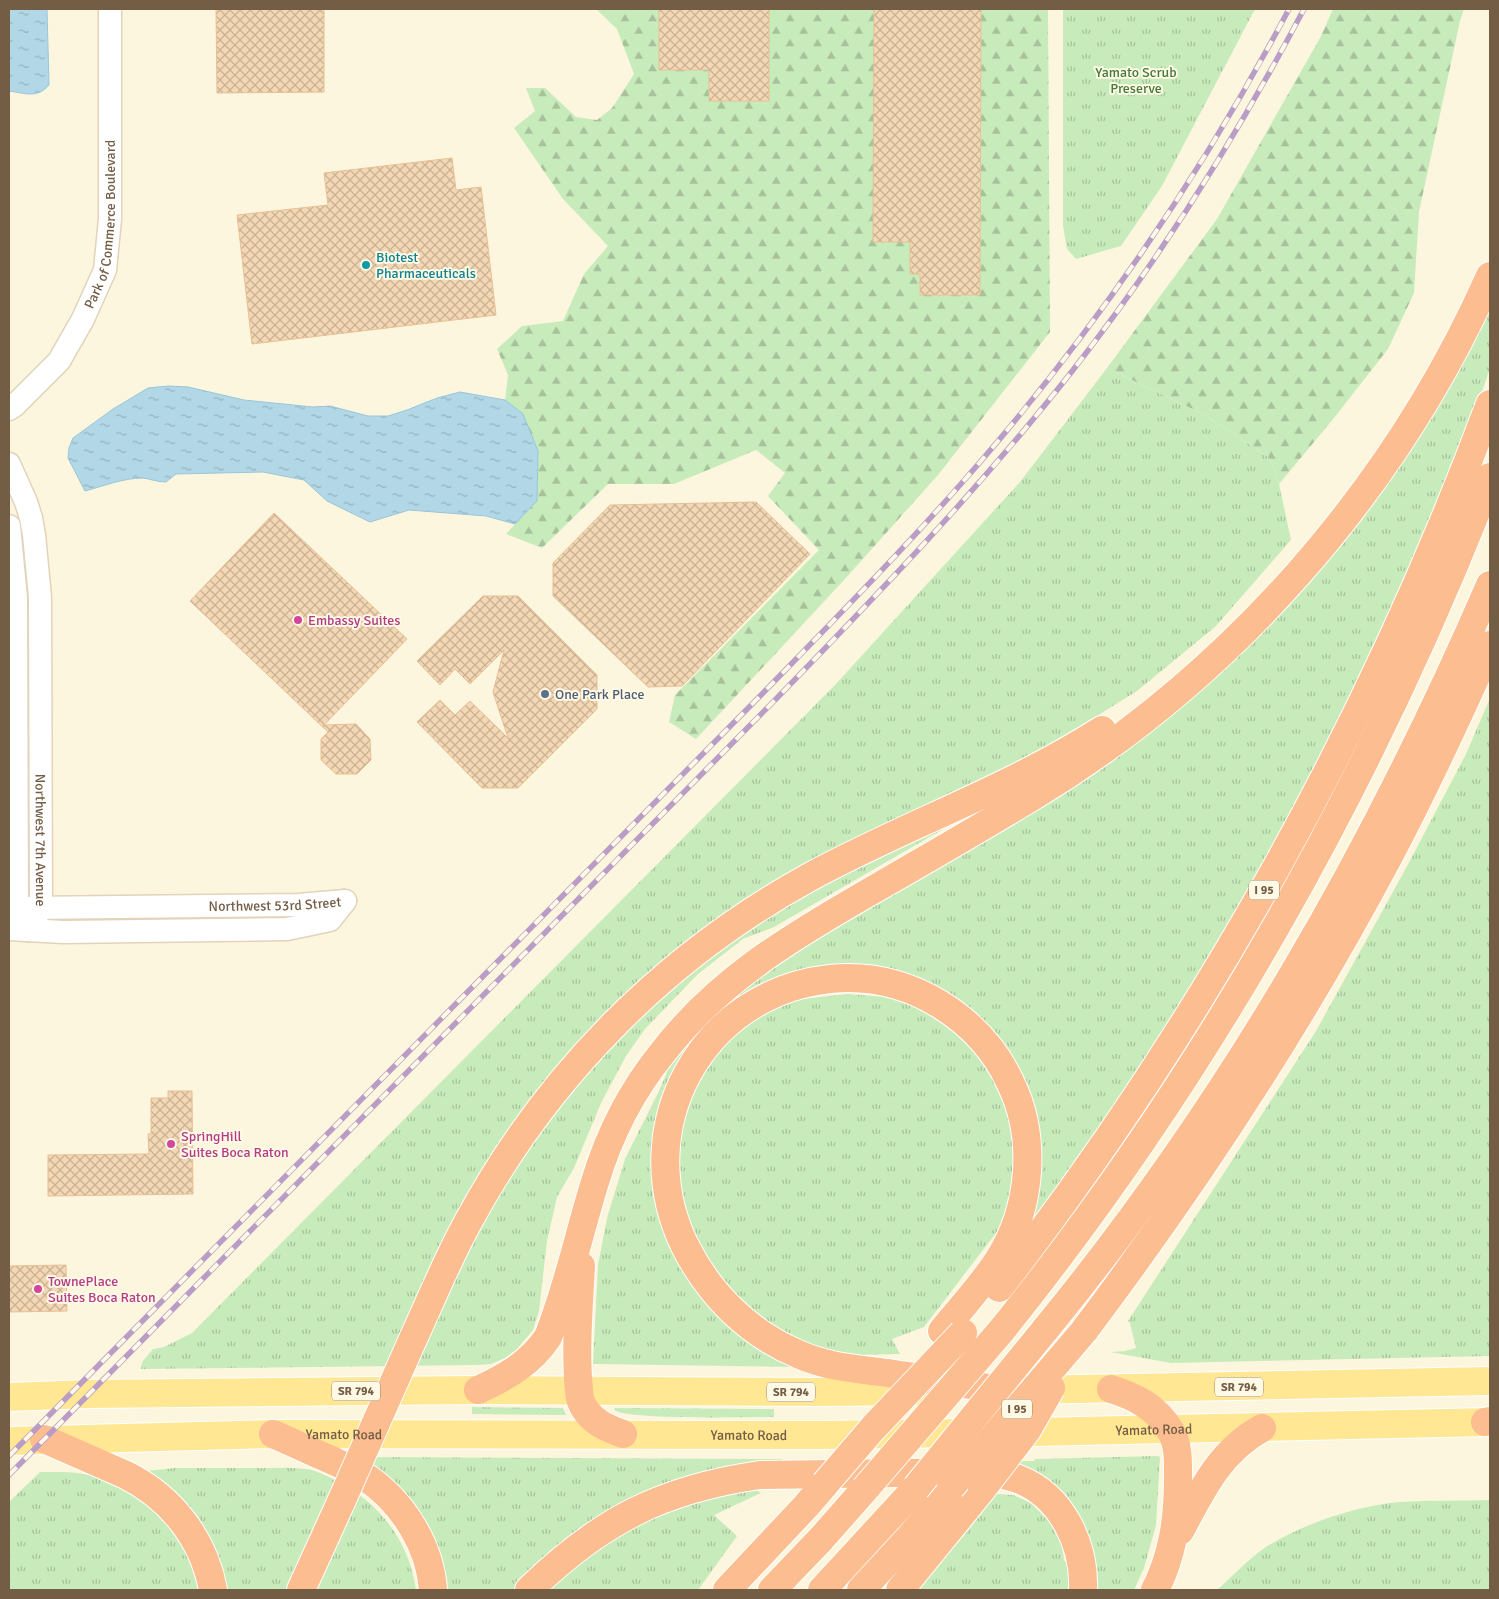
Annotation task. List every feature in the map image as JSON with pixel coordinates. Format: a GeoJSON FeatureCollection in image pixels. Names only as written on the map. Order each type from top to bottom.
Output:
{"type":"FeatureCollection","features":[{"type":"Feature","properties":{"kind":"highway"},"geometry":{"type":"LineString","coordinates":[[478,1390],[517,1369],[538,1351],[548,1337],[605,1152],[632,1098],[660,1055],[708,1001],[760,958],[786,941],[1032,797],[1081,766],[1127,732],[1216,659],[1294,577],[1383,466],[1454,350],[1490,276]]}},
{"type":"Feature","properties":{"kind":"highway","name":"I 95"},"geometry":{"type":"LineString","coordinates":[[953,1332],[1045,1228],[1112,1133],[1175,1039],[1263,891],[1318,790],[1377,672],[1440,532],[1490,404]]}},
{"type":"Feature","properties":{"kind":"highway"},"geometry":{"type":"LineString","coordinates":[[772,1590],[821,1539],[1001,1331],[1075,1235],[1206,1045],[1275,929],[1346,798],[1422,640],[1490,477]]}},
{"type":"Feature","properties":{"kind":"highway"},"geometry":{"type":"LineString","coordinates":[[301,1590],[413,1339],[468,1223],[522,1134],[581,1058],[649,991],[710,942],[758,907],[861,851],[1024,775],[1109,726],[1161,688],[1212,645],[1240,618],[1294,577]]}},
{"type":"Feature","properties":{"kind":"highway"},"geometry":{"type":"LineString","coordinates":[[822,1590],[916,1488],[1092,1273],[1225,1085],[1286,988],[1343,888],[1396,788],[1490,586]]}},
{"type":"Feature","properties":{"kind":"highway","name":"I 95"},"geometry":{"type":"LineString","coordinates":[[861,1590],[910,1537],[951,1486],[1084,1331],[1210,1155],[1272,1059],[1316,985],[1397,840],[1440,756],[1490,644]]}},
{"type":"Feature","properties":{"kind":"highway"},"geometry":{"type":"LineString","coordinates":[[727,1590],[800,1513],[873,1428],[953,1332],[999,1259],[1011,1235],[1022,1202],[1027,1170],[1026,1136],[1018,1100],[1001,1065],[981,1037],[954,1013],[920,993],[888,982],[854,978],[819,981],[783,990],[754,1003],[728,1023],[698,1056],[683,1080],[669,1122],[665,1150],[668,1196],[680,1236],[696,1268],[722,1300],[746,1323],[773,1342],[804,1357],[840,1367],[1003,1390]]}},
{"type":"Feature","properties":{"kind":"highway"},"geometry":{"type":"LineString","coordinates":[[584,1220],[579,1310],[579,1391],[582,1404],[594,1419],[600,1424],[623,1434]]}},
{"type":"Feature","properties":{"kind":"highway"},"geometry":{"type":"LineString","coordinates":[[900,1590],[1027,1430],[1084,1331]]}},
{"type":"Feature","properties":{"kind":"highway"},"geometry":{"type":"LineString","coordinates":[[1111,1389],[1146,1403],[1170,1430],[1176,1444],[1178,1504],[1173,1543],[1155,1590]]}},
{"type":"Feature","properties":{"kind":"highway"},"geometry":{"type":"LineString","coordinates":[[1173,1543],[1216,1468],[1238,1443],[1262,1428]]}},
{"type":"Feature","properties":{"kind":"highway"},"geometry":{"type":"LineString","coordinates":[[273,1434],[356,1471],[386,1494],[409,1522],[423,1548],[431,1573],[433,1590]]}},
{"type":"Feature","properties":{"kind":"highway"},"geometry":{"type":"LineString","coordinates":[[44,1439],[126,1474],[162,1499],[190,1530],[202,1554],[213,1590]]}},
{"type":"Feature","properties":{"kind":"highway"},"geometry":{"type":"LineString","coordinates":[[529,1590],[564,1557],[600,1530],[657,1501],[699,1487],[760,1475],[972,1472],[1016,1478],[1028,1483],[1049,1499],[1067,1522],[1078,1545],[1083,1566],[1083,1590]]}},
{"type":"Feature","properties":{"kind":"main road","name":"SR 794"},"geometry":{"type":"LineString","coordinates":[[9,1397],[156,1393],[478,1390],[821,1392],[1111,1389],[1490,1381]]}},
{"type":"Feature","properties":{"kind":"main road","name":"Yamato Road"},"geometry":{"type":"LineString","coordinates":[[9,1440],[273,1434],[830,1435],[1170,1430],[1489,1422]]}},
{"type":"Feature","properties":{"kind":"street","name":"Park of Commerce Boulevard"},"geometry":{"type":"LineString","coordinates":[[9,409],[59,361],[83,319],[105,270],[110,219],[110,9]]}},
{"type":"Feature","properties":{"kind":"street","name":"Northwest 7th Avenue"},"geometry":{"type":"LineString","coordinates":[[9,464],[31,518],[40,597],[41,908],[19,930],[13,908],[16,598],[9,526]]}},
{"type":"Feature","properties":{"kind":"street","name":"Northwest 53rd Street"},"geometry":{"type":"LineString","coordinates":[[13,908],[288,905],[345,901],[330,920],[287,929],[63,932],[19,930]]}},
{"type":"Feature","properties":{"kind":"green space"},"geometry":{"type":"Polygon","coordinates":[[[596,9],[1048,9],[1050,332],[938,475],[845,579],[696,739],[669,722],[675,695],[819,550],[768,496],[785,473],[756,450],[674,484],[608,484],[542,548],[506,534],[537,501],[523,415],[505,400],[508,375],[497,349],[522,326],[563,321],[584,274],[608,246],[563,199],[514,128],[535,111],[526,88],[545,88],[576,117],[597,120],[612,108],[634,74],[617,29],[596,9]]]}},
{"type":"Feature","properties":{"kind":"green space","name":"Yamato Scrub Preserve"},"geometry":{"type":"Polygon","coordinates":[[[1063,9],[1255,9],[1162,186],[1121,246],[1076,259],[1067,249],[1063,226],[1063,9]]]}},
{"type":"Feature","properties":{"kind":"green space"},"geometry":{"type":"Polygon","coordinates":[[[1333,9],[1464,9],[1419,212],[1414,293],[1388,349],[1279,484],[1270,458],[1203,414],[1107,368],[1217,219],[1320,38],[1333,9]]]}},
{"type":"Feature","properties":{"kind":"green space"},"geometry":{"type":"Polygon","coordinates":[[[1490,303],[1490,368],[1481,395],[1434,518],[1340,725],[1215,957],[1036,1224],[1026,1220],[1036,1134],[941,992],[756,990],[728,1006],[709,1025],[660,1111],[654,1132],[652,1169],[660,1214],[797,1367],[593,1364],[598,1265],[607,1218],[625,1159],[658,1093],[666,1075],[668,1063],[704,1021],[742,987],[1229,663],[1490,303]]]}},
{"type":"Feature","properties":{"kind":"green space"},"geometry":{"type":"Polygon","coordinates":[[[1107,368],[1203,414],[1270,458],[1279,484],[1291,540],[1216,626],[1137,691],[1002,772],[846,843],[720,918],[641,980],[580,1042],[525,1110],[472,1193],[445,1243],[398,1345],[425,1345],[471,1241],[502,1185],[555,1109],[618,1033],[675,982],[739,934],[813,887],[881,854],[952,816],[976,806],[978,809],[774,927],[743,939],[698,974],[645,1029],[626,1056],[601,1103],[574,1168],[557,1197],[547,1241],[539,1311],[533,1330],[517,1349],[505,1358],[491,1364],[477,1365],[141,1369],[142,1362],[153,1349],[164,1347],[192,1333],[835,685],[1020,482],[1107,368]]]}},
{"type":"Feature","properties":{"kind":"green space"},"geometry":{"type":"Polygon","coordinates":[[[1490,698],[1490,1356],[1171,1363],[1110,1352],[1136,1348],[1128,1321],[1316,1031],[1405,870],[1466,754],[1490,698]]]}},
{"type":"Feature","properties":{"kind":"green space"},"geometry":{"type":"Polygon","coordinates":[[[847,994],[886,997],[910,1005],[937,1019],[957,1034],[977,1054],[989,1072],[1002,1097],[1010,1122],[1015,1162],[1010,1202],[999,1229],[924,1327],[892,1339],[900,1354],[853,1355],[805,1348],[751,1313],[723,1287],[702,1253],[682,1211],[675,1151],[691,1087],[735,1029],[784,1001],[847,994]]]}},
{"type":"Feature","properties":{"kind":"green space"},"geometry":{"type":"Polygon","coordinates":[[[472,1407],[563,1408],[566,1415],[472,1414],[472,1407]]]}},
{"type":"Feature","properties":{"kind":"green space"},"geometry":{"type":"Polygon","coordinates":[[[615,1408],[774,1409],[774,1417],[664,1417],[623,1413],[614,1410],[615,1408]]]}},
{"type":"Feature","properties":{"kind":"green space"},"geometry":{"type":"Polygon","coordinates":[[[356,1457],[783,1459],[782,1464],[542,1564],[515,1590],[445,1590],[443,1563],[432,1536],[356,1457]]]}},
{"type":"Feature","properties":{"kind":"green space"},"geometry":{"type":"Polygon","coordinates":[[[1160,1457],[1156,1525],[1144,1568],[1134,1590],[1093,1590],[1094,1578],[1013,1464],[1015,1461],[1034,1461],[1035,1459],[1160,1457]]]}},
{"type":"Feature","properties":{"kind":"green space"},"geometry":{"type":"Polygon","coordinates":[[[175,1468],[299,1468],[317,1472],[337,1481],[366,1500],[390,1525],[407,1555],[416,1590],[220,1590],[146,1471],[175,1468]]]}},
{"type":"Feature","properties":{"kind":"green space"},"geometry":{"type":"Polygon","coordinates":[[[40,1472],[71,1472],[89,1475],[110,1481],[146,1502],[174,1532],[185,1550],[201,1590],[9,1590],[9,1502],[40,1472]]]}},
{"type":"Feature","properties":{"kind":"green space"},"geometry":{"type":"Polygon","coordinates":[[[754,1488],[761,1493],[714,1515],[737,1536],[698,1590],[542,1590],[609,1538],[684,1502],[754,1488]]]}},
{"type":"Feature","properties":{"kind":"green space"},"geometry":{"type":"Polygon","coordinates":[[[996,1494],[1013,1495],[1031,1503],[1050,1522],[1062,1544],[1064,1560],[1074,1571],[1074,1590],[918,1590],[970,1528],[996,1494]]]}},
{"type":"Feature","properties":{"kind":"green space"},"geometry":{"type":"Polygon","coordinates":[[[1490,1500],[1490,1590],[1217,1590],[1266,1547],[1296,1531],[1330,1517],[1365,1507],[1399,1502],[1490,1500]]]}},
{"type":"Feature","properties":{"kind":"water"},"geometry":{"type":"Polygon","coordinates":[[[9,9],[47,9],[49,85],[35,94],[9,91],[9,9]]]}},
{"type":"Feature","properties":{"kind":"water"},"geometry":{"type":"Polygon","coordinates":[[[188,387],[244,400],[313,407],[330,406],[368,416],[388,416],[437,398],[460,392],[505,400],[523,414],[538,451],[537,501],[515,524],[486,516],[409,510],[370,522],[327,501],[304,480],[263,472],[176,474],[166,482],[136,478],[85,491],[68,458],[73,438],[113,409],[148,388],[188,387]]]}},
{"type":"Feature","properties":{"kind":"building"},"geometry":{"type":"Polygon","coordinates":[[[216,9],[324,9],[324,92],[217,93],[216,9]]]}},
{"type":"Feature","properties":{"kind":"building"},"geometry":{"type":"Polygon","coordinates":[[[659,9],[769,9],[769,101],[709,101],[709,70],[659,70],[659,9]]]}},
{"type":"Feature","properties":{"kind":"building"},"geometry":{"type":"Polygon","coordinates":[[[874,9],[981,9],[980,295],[920,295],[920,274],[910,274],[910,242],[873,242],[874,9]]]}},
{"type":"Feature","properties":{"kind":"building","name":"Biotest Pharmaceuticals"},"geometry":{"type":"Polygon","coordinates":[[[452,158],[456,190],[481,187],[496,315],[252,344],[237,215],[328,205],[324,173],[452,158]]]}},
{"type":"Feature","properties":{"kind":"building"},"geometry":{"type":"Polygon","coordinates":[[[756,502],[810,554],[682,686],[648,687],[553,596],[553,563],[610,505],[756,502]]]}},
{"type":"Feature","properties":{"kind":"building","name":"Embassy Suites"},"geometry":{"type":"Polygon","coordinates":[[[274,513],[407,639],[324,725],[356,724],[370,739],[371,760],[357,774],[336,774],[321,760],[321,739],[328,732],[190,601],[274,513]]]}},
{"type":"Feature","properties":{"kind":"building","name":"One Park Place"},"geometry":{"type":"Polygon","coordinates":[[[483,596],[518,596],[597,675],[597,709],[518,788],[482,788],[417,722],[440,700],[455,715],[470,701],[508,738],[493,692],[504,650],[470,684],[455,669],[440,685],[417,661],[483,596]]]}},
{"type":"Feature","properties":{"kind":"building","name":"SpringHill Suites Boca Raton"},"geometry":{"type":"Polygon","coordinates":[[[168,1091],[192,1091],[193,1194],[48,1196],[48,1155],[149,1154],[148,1134],[151,1134],[151,1098],[168,1098],[168,1091]]]}},
{"type":"Feature","properties":{"kind":"building","name":"TownePlace Suites Boca Raton"},"geometry":{"type":"Polygon","coordinates":[[[66,1265],[67,1311],[9,1312],[9,1266],[66,1265]]]}},
{"type":"Feature","properties":{"kind":"railway"},"geometry":{"type":"LineString","coordinates":[[9,1456],[764,692],[955,491],[1025,409],[1148,244],[1222,128],[1289,9]]}},
{"type":"Feature","properties":{"kind":"railway"},"geometry":{"type":"LineString","coordinates":[[9,1475],[776,699],[966,498],[1073,370],[1137,284],[1225,149],[1304,9]]}},
{"type":"Feature","properties":{"kind":"place","name":"Biotest Pharmaceuticals"},"geometry":{"type":"Point","coordinates":[366,265]}},
{"type":"Feature","properties":{"kind":"place","name":"Embassy Suites"},"geometry":{"type":"Point","coordinates":[298,620]}},
{"type":"Feature","properties":{"kind":"place","name":"One Park Place"},"geometry":{"type":"Point","coordinates":[545,694]}},
{"type":"Feature","properties":{"kind":"place","name":"SpringHill Suites Boca Raton"},"geometry":{"type":"Point","coordinates":[171,1144]}},
{"type":"Feature","properties":{"kind":"place","name":"TownePlace Suites Boca Raton"},"geometry":{"type":"Point","coordinates":[38,1289]}}]}
